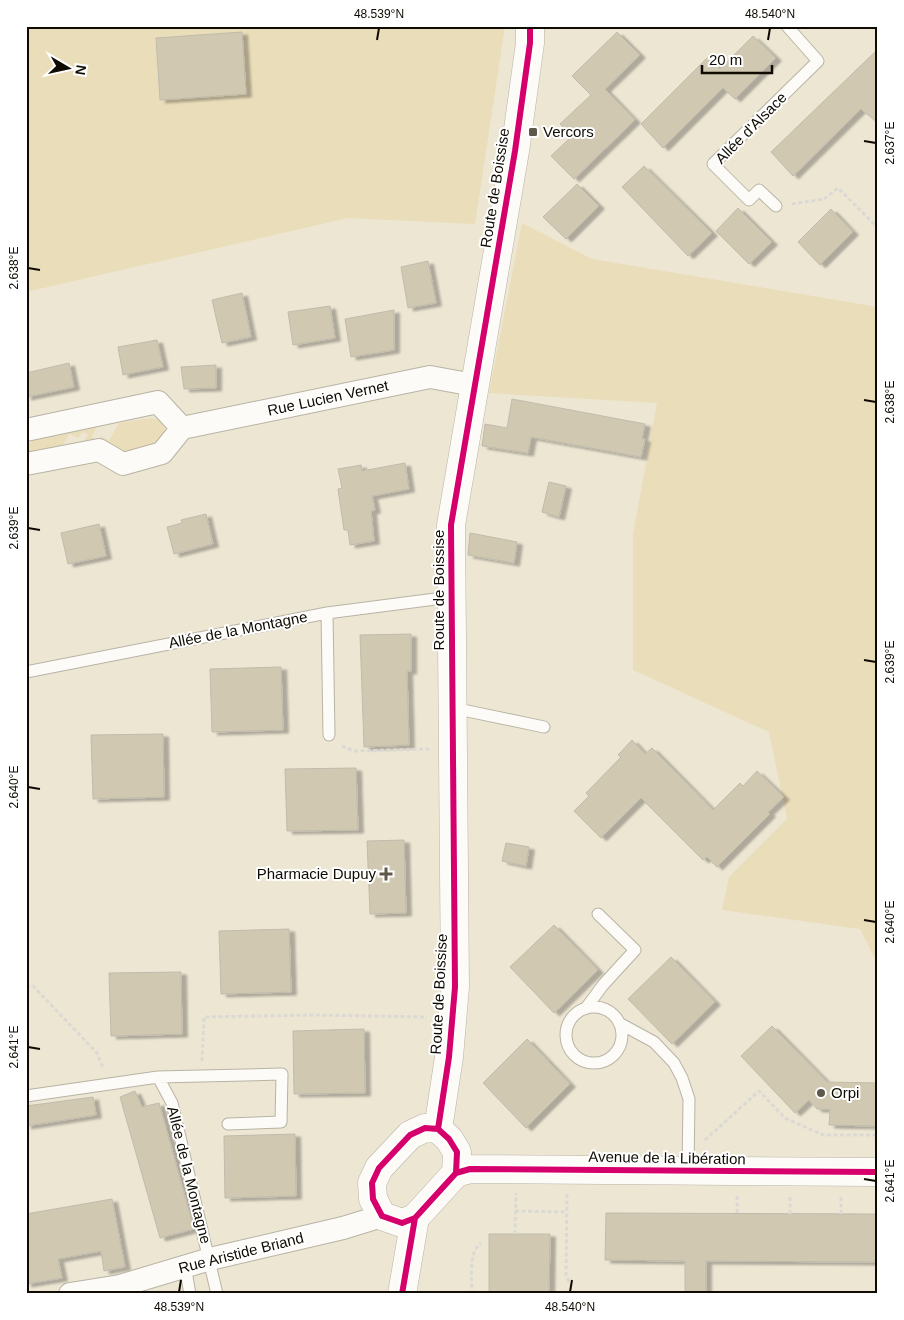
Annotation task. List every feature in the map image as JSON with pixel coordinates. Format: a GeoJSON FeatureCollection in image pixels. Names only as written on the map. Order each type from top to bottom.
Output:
{"type":"FeatureCollection","features":[{"type":"Feature","properties":{"kind":"street","name":"Route de Boissise"},"geometry":{"type":"LineString","coordinates":[[438,1129],[453,1017],[455,987],[456,896],[451,525],[515,151],[530,43],[530,26]]}},
{"type":"Feature","properties":{"kind":"street","name":"Rue Lucien Vernet"},"geometry":{"type":"LineString","coordinates":[[182,428],[430,377],[474,385]]}},
{"type":"Feature","properties":{"kind":"street"},"geometry":{"type":"LineString","coordinates":[[26,430],[158,402],[182,428],[162,453],[124,464],[100,450],[26,464]]}},
{"type":"Feature","properties":{"kind":"street"},"geometry":{"type":"LineString","coordinates":[[425,1128],[438,1129],[449,1139],[457,1152],[456,1173],[416,1218],[402,1223],[382,1216],[373,1199],[372,1183],[379,1168],[410,1135],[425,1128]]}},
{"type":"Feature","properties":{"kind":"street","name":"Avenue de la Libération"},"geometry":{"type":"LineString","coordinates":[[456,1173],[470,1169],[688,1159],[878,1172]]}},
{"type":"Feature","properties":{"kind":"street","name":"Rue Aristide Briand"},"geometry":{"type":"LineString","coordinates":[[70,1294],[120,1286],[210,1259],[343,1228],[382,1216]]}},
{"type":"Feature","properties":{"kind":"street"},"geometry":{"type":"LineString","coordinates":[[402,1294],[416,1218]]}},
{"type":"Feature","properties":{"kind":"lane","name":"Allée d'Alsace"},"geometry":{"type":"LineString","coordinates":[[776,206],[759,190],[749,200],[712,164],[818,61],[787,26]]}},
{"type":"Feature","properties":{"kind":"lane","name":"Allée de la Montagne"},"geometry":{"type":"LineString","coordinates":[[26,672],[327,613],[451,598]]}},
{"type":"Feature","properties":{"kind":"lane"},"geometry":{"type":"LineString","coordinates":[[327,613],[329,734]]}},
{"type":"Feature","properties":{"kind":"lane"},"geometry":{"type":"LineString","coordinates":[[452,708],[544,727]]}},
{"type":"Feature","properties":{"kind":"lane"},"geometry":{"type":"LineString","coordinates":[[586,1008],[602,985],[635,950],[598,914]]}},
{"type":"Feature","properties":{"kind":"lane"},"geometry":{"type":"LineString","coordinates":[[596,1007],[605,1010],[613,1015],[619,1023],[622,1032],[620,1042],[617,1051],[610,1058],[601,1062],[591,1063],[574,1055],[568,1047],[566,1038],[567,1028],[571,1019],[578,1012],[586,1008],[596,1007]]}},
{"type":"Feature","properties":{"kind":"lane"},"geometry":{"type":"LineString","coordinates":[[619,1023],[654,1042],[674,1063],[682,1078],[689,1099],[688,1159]]}},
{"type":"Feature","properties":{"kind":"lane"},"geometry":{"type":"LineString","coordinates":[[26,1096],[158,1077],[282,1074],[281,1122],[228,1124]]}},
{"type":"Feature","properties":{"kind":"lane","name":"Allée de la Montagne"},"geometry":{"type":"LineString","coordinates":[[158,1077],[172,1103],[218,1294]]}},
{"type":"Feature","properties":{"kind":"lane"},"geometry":{"type":"LineString","coordinates":[[185,1266],[190,1294]]}},
{"type":"Feature","properties":{"kind":"path"},"geometry":{"type":"LineString","coordinates":[[776,206],[824,200],[838,188],[878,228]]}},
{"type":"Feature","properties":{"kind":"path"},"geometry":{"type":"LineString","coordinates":[[329,734],[335,744],[354,751],[433,749]]}},
{"type":"Feature","properties":{"kind":"path"},"geometry":{"type":"LineString","coordinates":[[26,987],[33,986],[97,1053],[110,1084]]}},
{"type":"Feature","properties":{"kind":"path"},"geometry":{"type":"LineString","coordinates":[[201,1076],[204,1017],[313,1014],[453,1017]]}},
{"type":"Feature","properties":{"kind":"path"},"geometry":{"type":"LineString","coordinates":[[688,1159],[699,1146],[759,1091],[785,1118],[823,1135],[878,1135]]}},
{"type":"Feature","properties":{"kind":"path"},"geometry":{"type":"LineString","coordinates":[[515,1234],[516,1187]]}},
{"type":"Feature","properties":{"kind":"path"},"geometry":{"type":"LineString","coordinates":[[516,1193],[524,1193]]}},
{"type":"Feature","properties":{"kind":"path"},"geometry":{"type":"LineString","coordinates":[[559,1193],[568,1194],[566,1276],[571,1285]]}},
{"type":"Feature","properties":{"kind":"path"},"geometry":{"type":"LineString","coordinates":[[728,1195],[746,1195]]}},
{"type":"Feature","properties":{"kind":"path"},"geometry":{"type":"LineString","coordinates":[[737,1195],[737,1213]]}},
{"type":"Feature","properties":{"kind":"path"},"geometry":{"type":"LineString","coordinates":[[790,1214],[789,1195],[798,1195]]}},
{"type":"Feature","properties":{"kind":"path"},"geometry":{"type":"LineString","coordinates":[[833,1195],[841,1195],[841,1214]]}},
{"type":"Feature","properties":{"kind":"path"},"geometry":{"type":"LineString","coordinates":[[516,1211],[567,1212]]}},
{"type":"Feature","properties":{"kind":"path"},"geometry":{"type":"LineString","coordinates":[[472,1294],[473,1253],[475,1246],[481,1243]]}},
{"type":"Feature","properties":{"kind":"shaded area"},"geometry":{"type":"Polygon","coordinates":[[[26,26],[505,26],[475,224],[348,218],[26,292],[26,26]]]}},
{"type":"Feature","properties":{"kind":"shaded area"},"geometry":{"type":"Polygon","coordinates":[[[522,223],[592,259],[878,307],[878,964],[860,929],[722,910],[729,877],[787,819],[769,732],[633,670],[633,534],[657,403],[489,393],[522,223]]]}},
{"type":"Feature","properties":{"kind":"shaded area"},"geometry":{"type":"Polygon","coordinates":[[[152,418],[160,421],[165,430],[161,441],[131,454],[106,445],[80,447],[88,435],[83,432],[78,438],[70,434],[59,450],[34,455],[29,451],[29,445],[33,440],[97,427],[92,437],[98,441],[101,436],[109,441],[119,423],[152,418]]]}},
{"type":"Feature","properties":{"kind":"building"},"geometry":{"type":"Polygon","coordinates":[[[242,32],[246,94],[160,100],[156,38],[242,32]]]}},
{"type":"Feature","properties":{"kind":"building"},"geometry":{"type":"Polygon","coordinates":[[[617,32],[640,55],[605,89],[635,120],[574,179],[551,156],[572,136],[560,124],[591,95],[572,76],[617,32]]]}},
{"type":"Feature","properties":{"kind":"building"},"geometry":{"type":"Polygon","coordinates":[[[753,36],[776,58],[735,99],[723,88],[663,148],[641,124],[708,57],[720,69],[753,36]]]}},
{"type":"Feature","properties":{"kind":"building"},"geometry":{"type":"Polygon","coordinates":[[[878,49],[878,123],[861,109],[793,176],[771,152],[878,49]]]}},
{"type":"Feature","properties":{"kind":"building"},"geometry":{"type":"Polygon","coordinates":[[[644,166],[712,233],[688,256],[622,187],[644,166]]]}},
{"type":"Feature","properties":{"kind":"building"},"geometry":{"type":"Polygon","coordinates":[[[577,184],[599,206],[566,239],[543,217],[577,184]]]}},
{"type":"Feature","properties":{"kind":"building"},"geometry":{"type":"Polygon","coordinates":[[[738,208],[772,242],[749,264],[716,231],[738,208]]]}},
{"type":"Feature","properties":{"kind":"building"},"geometry":{"type":"Polygon","coordinates":[[[831,209],[853,232],[820,265],[798,242],[831,209]]]}},
{"type":"Feature","properties":{"kind":"building"},"geometry":{"type":"Polygon","coordinates":[[[428,261],[436,303],[408,308],[401,267],[428,261]]]}},
{"type":"Feature","properties":{"kind":"building"},"geometry":{"type":"Polygon","coordinates":[[[242,293],[251,337],[222,343],[212,300],[242,293]]]}},
{"type":"Feature","properties":{"kind":"building"},"geometry":{"type":"Polygon","coordinates":[[[330,306],[335,338],[293,345],[288,312],[330,306]]]}},
{"type":"Feature","properties":{"kind":"building"},"geometry":{"type":"Polygon","coordinates":[[[394,310],[394,350],[351,357],[345,319],[394,310]]]}},
{"type":"Feature","properties":{"kind":"building"},"geometry":{"type":"Polygon","coordinates":[[[157,340],[163,367],[123,375],[118,347],[157,340]]]}},
{"type":"Feature","properties":{"kind":"building"},"geometry":{"type":"Polygon","coordinates":[[[69,363],[74,387],[26,397],[26,373],[69,363]]]}},
{"type":"Feature","properties":{"kind":"building"},"geometry":{"type":"Polygon","coordinates":[[[216,365],[216,388],[184,389],[181,367],[216,365]]]}},
{"type":"Feature","properties":{"kind":"building"},"geometry":{"type":"Polygon","coordinates":[[[512,399],[645,424],[642,439],[645,439],[641,457],[531,437],[528,453],[482,446],[485,424],[507,428],[512,399]]]}},
{"type":"Feature","properties":{"kind":"building"},"geometry":{"type":"Polygon","coordinates":[[[405,463],[409,489],[372,496],[375,510],[371,511],[374,541],[350,545],[348,530],[344,530],[338,489],[342,488],[338,469],[361,465],[362,471],[405,463]]]}},
{"type":"Feature","properties":{"kind":"building"},"geometry":{"type":"Polygon","coordinates":[[[549,482],[566,486],[559,517],[542,512],[549,482]]]}},
{"type":"Feature","properties":{"kind":"building"},"geometry":{"type":"Polygon","coordinates":[[[206,514],[213,544],[174,554],[167,527],[182,523],[181,520],[206,514]]]}},
{"type":"Feature","properties":{"kind":"building"},"geometry":{"type":"Polygon","coordinates":[[[99,524],[106,556],[68,564],[61,533],[99,524]]]}},
{"type":"Feature","properties":{"kind":"building"},"geometry":{"type":"Polygon","coordinates":[[[470,533],[517,542],[514,563],[468,555],[470,533]]]}},
{"type":"Feature","properties":{"kind":"building"},"geometry":{"type":"Polygon","coordinates":[[[411,634],[411,671],[407,671],[409,745],[364,747],[360,635],[411,634]]]}},
{"type":"Feature","properties":{"kind":"building"},"geometry":{"type":"Polygon","coordinates":[[[281,667],[283,730],[212,732],[210,669],[281,667]]]}},
{"type":"Feature","properties":{"kind":"building"},"geometry":{"type":"Polygon","coordinates":[[[163,734],[164,797],[93,799],[91,735],[163,734]]]}},
{"type":"Feature","properties":{"kind":"building"},"geometry":{"type":"Polygon","coordinates":[[[632,740],[645,754],[652,748],[713,810],[740,783],[743,786],[757,771],[784,797],[768,812],[770,814],[717,867],[707,857],[703,860],[641,798],[601,838],[574,811],[589,796],[586,793],[621,757],[618,755],[632,740]]]}},
{"type":"Feature","properties":{"kind":"building"},"geometry":{"type":"Polygon","coordinates":[[[356,768],[358,830],[287,831],[285,769],[356,768]]]}},
{"type":"Feature","properties":{"kind":"building"},"geometry":{"type":"Polygon","coordinates":[[[404,840],[406,913],[370,914],[367,841],[404,840]]]}},
{"type":"Feature","properties":{"kind":"building"},"geometry":{"type":"Polygon","coordinates":[[[506,843],[529,847],[526,866],[502,861],[506,843]]]}},
{"type":"Feature","properties":{"kind":"building"},"geometry":{"type":"Polygon","coordinates":[[[554,925],[598,970],[554,1013],[510,967],[554,925]]]}},
{"type":"Feature","properties":{"kind":"building"},"geometry":{"type":"Polygon","coordinates":[[[289,929],[291,992],[221,994],[219,931],[289,929]]]}},
{"type":"Feature","properties":{"kind":"building"},"geometry":{"type":"Polygon","coordinates":[[[671,957],[715,1002],[672,1044],[628,999],[671,957]]]}},
{"type":"Feature","properties":{"kind":"building"},"geometry":{"type":"Polygon","coordinates":[[[181,972],[182,1034],[111,1036],[109,973],[181,972]]]}},
{"type":"Feature","properties":{"kind":"building"},"geometry":{"type":"Polygon","coordinates":[[[772,1026],[827,1082],[878,1083],[878,1126],[829,1125],[830,1109],[817,1109],[809,1100],[795,1113],[741,1056],[772,1026]]]}},
{"type":"Feature","properties":{"kind":"building"},"geometry":{"type":"Polygon","coordinates":[[[364,1029],[365,1093],[294,1094],[293,1031],[364,1029]]]}},
{"type":"Feature","properties":{"kind":"building"},"geometry":{"type":"Polygon","coordinates":[[[527,1039],[570,1084],[526,1128],[483,1083],[527,1039]]]}},
{"type":"Feature","properties":{"kind":"building"},"geometry":{"type":"Polygon","coordinates":[[[135,1091],[142,1107],[159,1103],[194,1229],[160,1238],[120,1097],[135,1091]]]}},
{"type":"Feature","properties":{"kind":"building"},"geometry":{"type":"Polygon","coordinates":[[[93,1097],[96,1115],[26,1126],[26,1106],[93,1097]]]}},
{"type":"Feature","properties":{"kind":"building"},"geometry":{"type":"Polygon","coordinates":[[[295,1134],[296,1196],[225,1198],[224,1136],[295,1134]]]}},
{"type":"Feature","properties":{"kind":"building"},"geometry":{"type":"Polygon","coordinates":[[[112,1199],[125,1267],[104,1271],[101,1251],[58,1259],[62,1278],[26,1284],[26,1214],[112,1199]]]}},
{"type":"Feature","properties":{"kind":"building"},"geometry":{"type":"Polygon","coordinates":[[[606,1213],[878,1214],[878,1262],[706,1261],[706,1294],[685,1294],[685,1261],[605,1260],[606,1213]]]}},
{"type":"Feature","properties":{"kind":"building"},"geometry":{"type":"Polygon","coordinates":[[[489,1234],[550,1234],[549,1294],[489,1294],[489,1234]]]}},
{"type":"Feature","properties":{"kind":"cycle path"},"geometry":{"type":"LineString","coordinates":[[438,1129],[449,1057],[455,987],[451,525],[515,151],[530,43],[530,26]]}},
{"type":"Feature","properties":{"kind":"cycle path"},"geometry":{"type":"LineString","coordinates":[[425,1128],[438,1129],[449,1139],[457,1152],[456,1173],[415,1218],[402,1223],[382,1216],[373,1199],[372,1183],[379,1168],[410,1135],[425,1128]]}},
{"type":"Feature","properties":{"kind":"cycle path"},"geometry":{"type":"LineString","coordinates":[[456,1173],[470,1169],[878,1172]]}},
{"type":"Feature","properties":{"kind":"cycle path"},"geometry":{"type":"LineString","coordinates":[[402,1294],[415,1218]]}},
{"type":"Feature","properties":{"kind":"place","name":"Vercors"},"geometry":{"type":"Point","coordinates":[533,132]}},
{"type":"Feature","properties":{"kind":"place","name":"Pharmacie Dupuy"},"geometry":{"type":"Point","coordinates":[386,874]}},
{"type":"Feature","properties":{"kind":"place","name":"Orpi"},"geometry":{"type":"Point","coordinates":[821,1093]}}]}
